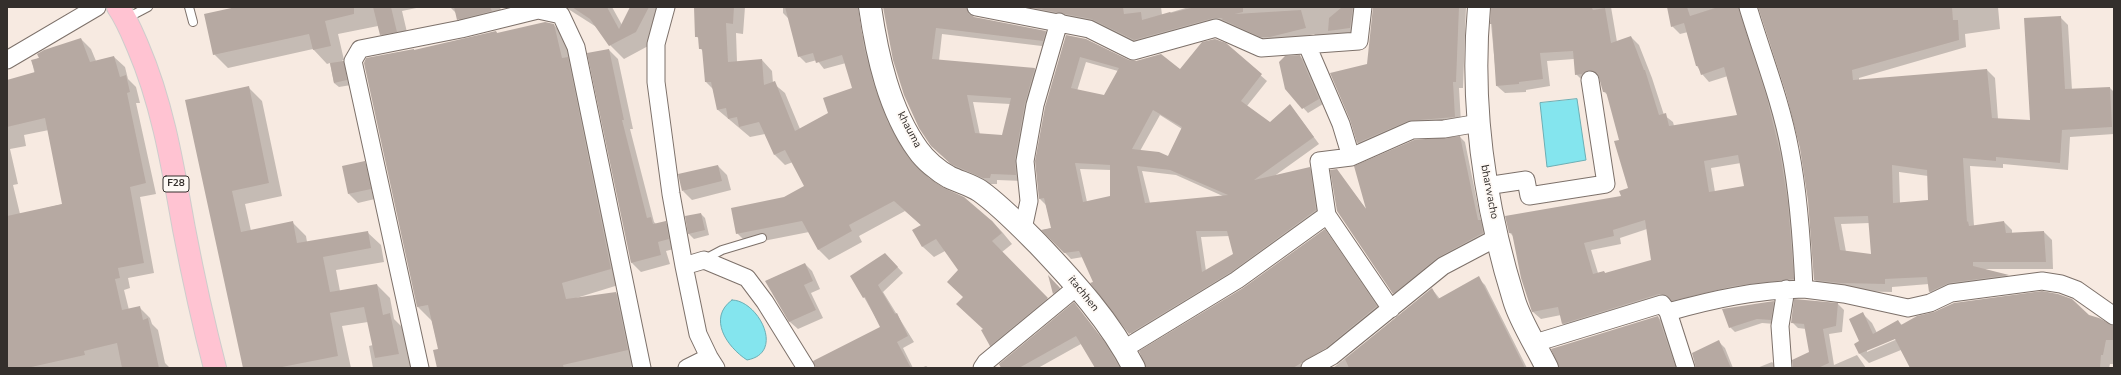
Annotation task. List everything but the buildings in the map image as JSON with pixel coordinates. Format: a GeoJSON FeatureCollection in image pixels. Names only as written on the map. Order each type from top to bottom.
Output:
{"type":"FeatureCollection","features":[{"type":"Feature","properties":{"kind":"main road","name":"F28"},"geometry":{"type":"LineString","coordinates":[[122,13],[146,64],[158,101],[171,158],[199,306],[215,368]]}},
{"type":"Feature","properties":{"kind":"street"},"geometry":{"type":"LineString","coordinates":[[7,60],[97,7]]}},
{"type":"Feature","properties":{"kind":"street"},"geometry":{"type":"LineString","coordinates":[[666,7],[656,44],[656,82],[671,194],[684,266],[698,334],[713,362],[687,368]]}},
{"type":"Feature","properties":{"kind":"street","name":"khauma"},"geometry":{"type":"LineString","coordinates":[[870,7],[877,46],[887,84],[907,132],[918,150],[932,165],[948,177],[979,191],[1023,229]]}},
{"type":"Feature","properties":{"kind":"street"},"geometry":{"type":"LineString","coordinates":[[976,7],[1008,15],[1059,22],[1089,29],[1133,51],[1216,28],[1261,48],[1360,40],[1363,7]]}},
{"type":"Feature","properties":{"kind":"street","name":"bharwacho"},"geometry":{"type":"LineString","coordinates":[[1479,7],[1477,63],[1479,123],[1486,186],[1514,301],[1547,368]]}},
{"type":"Feature","properties":{"kind":"street"},"geometry":{"type":"LineString","coordinates":[[1748,7],[1780,110],[1790,149],[1799,209],[1804,289]]}},
{"type":"Feature","properties":{"kind":"street"},"geometry":{"type":"LineString","coordinates":[[420,368],[353,61],[360,50],[461,29],[538,10],[561,15],[576,47],[642,368]]}},
{"type":"Feature","properties":{"kind":"street"},"geometry":{"type":"LineString","coordinates":[[1023,229],[1028,201],[1025,161],[1031,126],[1035,105],[1059,22]]}},
{"type":"Feature","properties":{"kind":"street"},"geometry":{"type":"LineString","coordinates":[[1307,45],[1341,124],[1351,157]]}},
{"type":"Feature","properties":{"kind":"street"},"geometry":{"type":"LineString","coordinates":[[1486,186],[1526,180],[1529,196],[1606,184],[1590,80]]}},
{"type":"Feature","properties":{"kind":"street"},"geometry":{"type":"LineString","coordinates":[[1391,309],[1327,215],[1319,161],[1351,157],[1412,130],[1444,129],[1479,123]]}},
{"type":"Feature","properties":{"kind":"street"},"geometry":{"type":"LineString","coordinates":[[1129,358],[1327,215]]}},
{"type":"Feature","properties":{"kind":"street","name":"itachhen"},"geometry":{"type":"LineString","coordinates":[[1023,229],[1078,286],[1129,358]]}},
{"type":"Feature","properties":{"kind":"street"},"geometry":{"type":"LineString","coordinates":[[1310,368],[1335,362],[1391,309],[1443,266],[1498,237]]}},
{"type":"Feature","properties":{"kind":"street"},"geometry":{"type":"LineString","coordinates":[[684,266],[704,260],[747,278],[765,302],[806,368]]}},
{"type":"Feature","properties":{"kind":"street"},"geometry":{"type":"LineString","coordinates":[[1668,312],[1723,297],[1773,289],[1804,289],[1844,294],[1908,308],[1930,303],[1952,293],[2042,282],[2061,284],[2077,290],[2114,316]]}},
{"type":"Feature","properties":{"kind":"street"},"geometry":{"type":"LineString","coordinates":[[982,368],[986,362],[1078,286]]}},
{"type":"Feature","properties":{"kind":"street"},"geometry":{"type":"LineString","coordinates":[[1783,368],[1780,326],[1786,289]]}},
{"type":"Feature","properties":{"kind":"street"},"geometry":{"type":"LineString","coordinates":[[1535,343],[1662,304],[1668,312],[1686,368]]}},
{"type":"Feature","properties":{"kind":"lane"},"geometry":{"type":"LineString","coordinates":[[122,13],[148,7]]}},
{"type":"Feature","properties":{"kind":"lane"},"geometry":{"type":"LineString","coordinates":[[189,7],[193,22]]}},
{"type":"Feature","properties":{"kind":"lane"},"geometry":{"type":"LineString","coordinates":[[704,260],[722,250],[762,238]]}},
{"type":"Feature","properties":{"kind":"water"},"geometry":{"type":"Polygon","coordinates":[[[1577,99],[1586,160],[1547,167],[1540,103],[1577,99]]]}},
{"type":"Feature","properties":{"kind":"water"},"geometry":{"type":"Polygon","coordinates":[[[732,300],[742,302],[751,308],[764,327],[766,338],[765,348],[759,355],[747,360],[733,348],[727,340],[720,323],[721,315],[725,307],[732,300]]]}}]}
